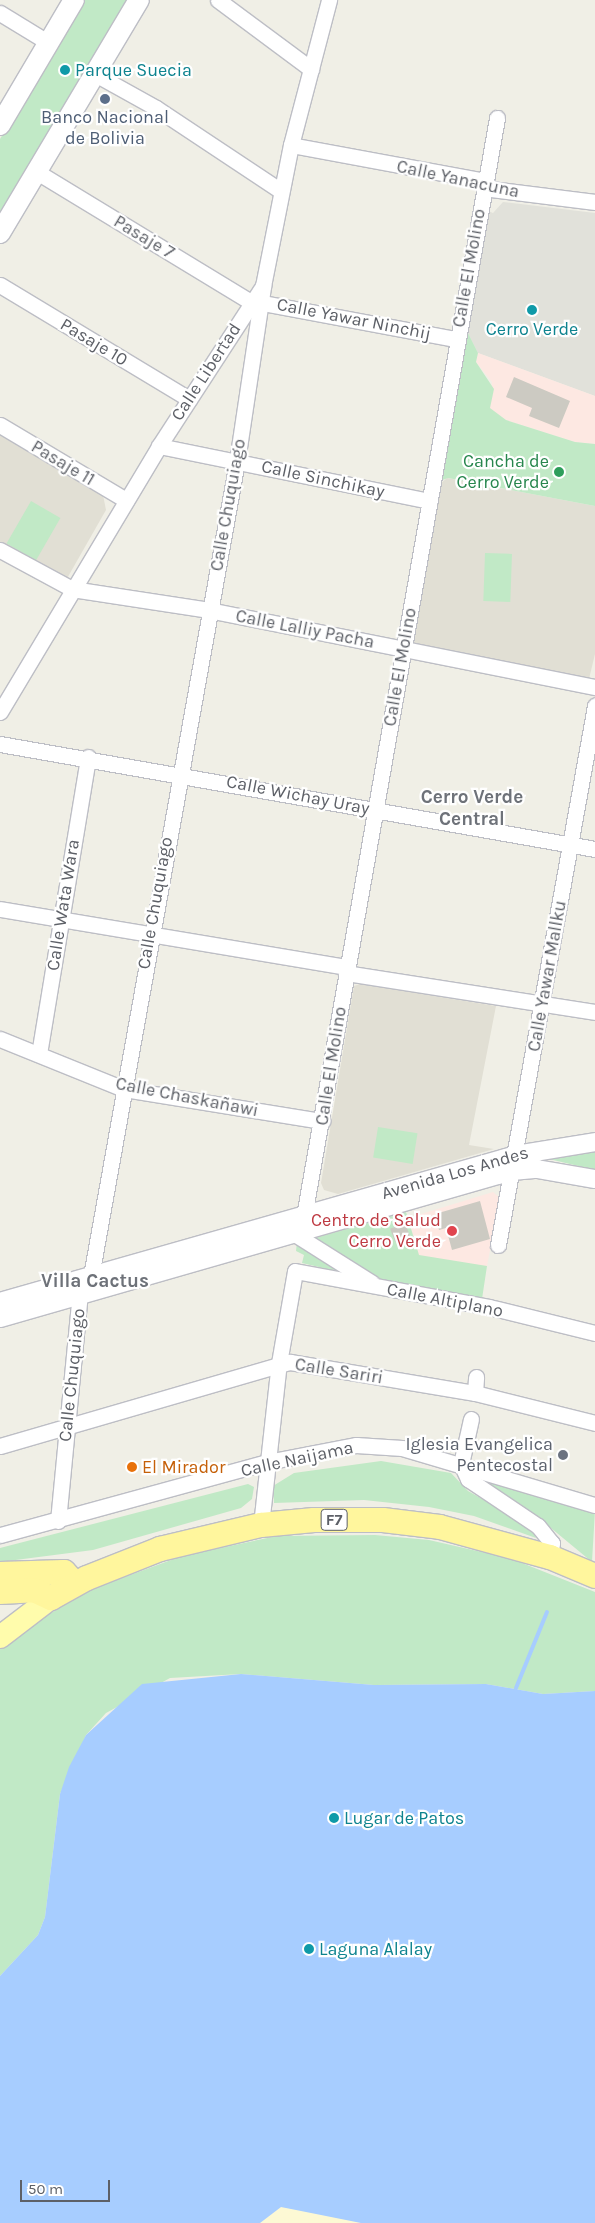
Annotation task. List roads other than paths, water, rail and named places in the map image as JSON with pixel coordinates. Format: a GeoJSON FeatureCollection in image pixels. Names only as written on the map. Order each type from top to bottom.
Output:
{"type":"FeatureCollection","features":[{"type":"Feature","properties":{"kind":"highway","name":"F7"},"geometry":{"type":"LineString","coordinates":[[51,1598],[75,1584],[160,1549],[261,1525],[383,1520],[482,1536],[550,1557],[595,1576]]}},
{"type":"Feature","properties":{"kind":"highway"},"geometry":{"type":"LineString","coordinates":[[0,1574],[64,1572],[75,1584]]}},
{"type":"Feature","properties":{"kind":"highway"},"geometry":{"type":"LineString","coordinates":[[0,1592],[34,1590],[51,1598]]}},
{"type":"Feature","properties":{"kind":"main road"},"geometry":{"type":"LineString","coordinates":[[0,125],[74,0]]}},
{"type":"Feature","properties":{"kind":"main road"},"geometry":{"type":"LineString","coordinates":[[0,234],[138,0]]}},
{"type":"Feature","properties":{"kind":"main road"},"geometry":{"type":"LineString","coordinates":[[0,1623],[24,1606],[51,1598]]}},
{"type":"Feature","properties":{"kind":"main road"},"geometry":{"type":"LineString","coordinates":[[0,1637],[51,1598]]}},
{"type":"Feature","properties":{"kind":"street"},"geometry":{"type":"LineString","coordinates":[[218,0],[311,69]]}},
{"type":"Feature","properties":{"kind":"street","name":"Calle Libertad"},"geometry":{"type":"LineString","coordinates":[[2,704],[159,446],[259,296],[291,145],[330,0]]}},
{"type":"Feature","properties":{"kind":"street"},"geometry":{"type":"LineString","coordinates":[[0,13],[49,42]]}},
{"type":"Feature","properties":{"kind":"street"},"geometry":{"type":"LineString","coordinates":[[95,74],[156,108],[281,191]]}},
{"type":"Feature","properties":{"kind":"street","name":"Calle El Molino"},"geometry":{"type":"LineString","coordinates":[[304,1216],[322,1121],[456,339],[497,118]]}},
{"type":"Feature","properties":{"kind":"street","name":"Calle Yanacuna"},"geometry":{"type":"LineString","coordinates":[[291,145],[485,181],[491,189],[595,202]]}},
{"type":"Feature","properties":{"kind":"street","name":"Pasaje 7"},"geometry":{"type":"LineString","coordinates":[[37,172],[259,296]]}},
{"type":"Feature","properties":{"kind":"street","name":"Pasaje 10"},"geometry":{"type":"LineString","coordinates":[[0,285],[189,399]]}},
{"type":"Feature","properties":{"kind":"street","name":"Calle Yawar Ninchij"},"geometry":{"type":"LineString","coordinates":[[259,296],[456,339]]}},
{"type":"Feature","properties":{"kind":"street","name":"Calle Chuquiago"},"geometry":{"type":"LineString","coordinates":[[58,1521],[80,1294],[91,1276],[124,1089],[148,934],[237,461],[259,296]]}},
{"type":"Feature","properties":{"kind":"street","name":"Pasaje 11"},"geometry":{"type":"LineString","coordinates":[[0,426],[126,500]]}},
{"type":"Feature","properties":{"kind":"street","name":"Calle Sinchikay"},"geometry":{"type":"LineString","coordinates":[[159,446],[429,501]]}},
{"type":"Feature","properties":{"kind":"street","name":"Calle Lalliy Pacha"},"geometry":{"type":"LineString","coordinates":[[0,550],[72,589],[209,610],[595,687]]}},
{"type":"Feature","properties":{"kind":"street","name":"Calle Yawar Mallku"},"geometry":{"type":"LineString","coordinates":[[498,1245],[595,706]]}},
{"type":"Feature","properties":{"kind":"street","name":"Calle Wichay Uray"},"geometry":{"type":"LineString","coordinates":[[0,744],[178,772],[595,848]]}},
{"type":"Feature","properties":{"kind":"street","name":"Calle Wata Wara"},"geometry":{"type":"LineString","coordinates":[[39,1054],[88,757]]}},
{"type":"Feature","properties":{"kind":"street"},"geometry":{"type":"LineString","coordinates":[[0,910],[595,1012]]}},
{"type":"Feature","properties":{"kind":"street","name":"Calle Chaskañawi"},"geometry":{"type":"LineString","coordinates":[[0,1039],[124,1089],[322,1121]]}},
{"type":"Feature","properties":{"kind":"street","name":"Avenida Los Andes"},"geometry":{"type":"LineString","coordinates":[[0,1302],[304,1216],[595,1142]]}},
{"type":"Feature","properties":{"kind":"street"},"geometry":{"type":"LineString","coordinates":[[514,1163],[595,1179]]}},
{"type":"Feature","properties":{"kind":"street","name":"Avenida Los Andes"},"geometry":{"type":"LineString","coordinates":[[0,1318],[293,1233],[514,1163]]}},
{"type":"Feature","properties":{"kind":"street"},"geometry":{"type":"LineString","coordinates":[[293,1233],[379,1288]]}},
{"type":"Feature","properties":{"kind":"street","name":"Calle Altiplano"},"geometry":{"type":"LineString","coordinates":[[279,1363],[295,1271],[489,1307],[595,1333]]}},
{"type":"Feature","properties":{"kind":"street"},"geometry":{"type":"LineString","coordinates":[[261,1525],[279,1363]]}},
{"type":"Feature","properties":{"kind":"street","name":"Calle Sariri"},"geometry":{"type":"LineString","coordinates":[[0,1446],[67,1429],[279,1363],[475,1393],[595,1423]]}},
{"type":"Feature","properties":{"kind":"street"},"geometry":{"type":"LineString","coordinates":[[475,1393],[476,1377]]}},
{"type":"Feature","properties":{"kind":"street"},"geometry":{"type":"LineString","coordinates":[[471,1419],[461,1464],[468,1479],[546,1534],[552,1543],[550,1557]]}},
{"type":"Feature","properties":{"kind":"street","name":"Calle Naijama"},"geometry":{"type":"LineString","coordinates":[[0,1535],[58,1521],[267,1462],[332,1448],[371,1445],[461,1464],[595,1505]]}},
{"type":"Feature","properties":{"kind":"water","name":"Laguna Alalay"},"geometry":{"type":"Polygon","coordinates":[[[241,1674],[374,1685],[486,1684],[543,1694],[595,1691],[595,2223],[361,2223],[281,2207],[260,2223],[0,2223],[0,1976],[38,1935],[45,1917],[60,1794],[69,1767],[86,1735],[142,1684],[241,1674]]]}},
{"type":"Feature","properties":{"kind":"waterway"},"geometry":{"type":"LineString","coordinates":[[516,1688],[547,1612]]}},
{"type":"Feature","properties":{"kind":"place","name":"Parque Suecia"},"geometry":{"type":"Point","coordinates":[65,70]}},
{"type":"Feature","properties":{"kind":"place","name":"Banco Nacional de Bolivia"},"geometry":{"type":"Point","coordinates":[105,99]}},
{"type":"Feature","properties":{"kind":"place","name":"Cerro Verde"},"geometry":{"type":"Point","coordinates":[532,310]}},
{"type":"Feature","properties":{"kind":"place","name":"Cancha de Cerro Verde"},"geometry":{"type":"Point","coordinates":[559,472]}},
{"type":"Feature","properties":{"kind":"place","name":"Centro de Salud Cerro Verde"},"geometry":{"type":"Point","coordinates":[452,1231]}},
{"type":"Feature","properties":{"kind":"place","name":"Iglesia Evangelica Pentecostal"},"geometry":{"type":"Point","coordinates":[563,1455]}},
{"type":"Feature","properties":{"kind":"place","name":"El Mirador"},"geometry":{"type":"Point","coordinates":[132,1467]}},
{"type":"Feature","properties":{"kind":"place","name":"Lugar de Patos"},"geometry":{"type":"Point","coordinates":[334,1818]}},
{"type":"Feature","properties":{"kind":"place","name":"Laguna Alalay"},"geometry":{"type":"Point","coordinates":[309,1949]}},
{"type":"Feature","properties":{"kind":"district","name":"Cerro Verde Central"},"geometry":{"type":"Point","coordinates":[472,809]}},
{"type":"Feature","properties":{"kind":"district","name":"Villa Cactus"},"geometry":{"type":"Point","coordinates":[95,1282]}}]}
